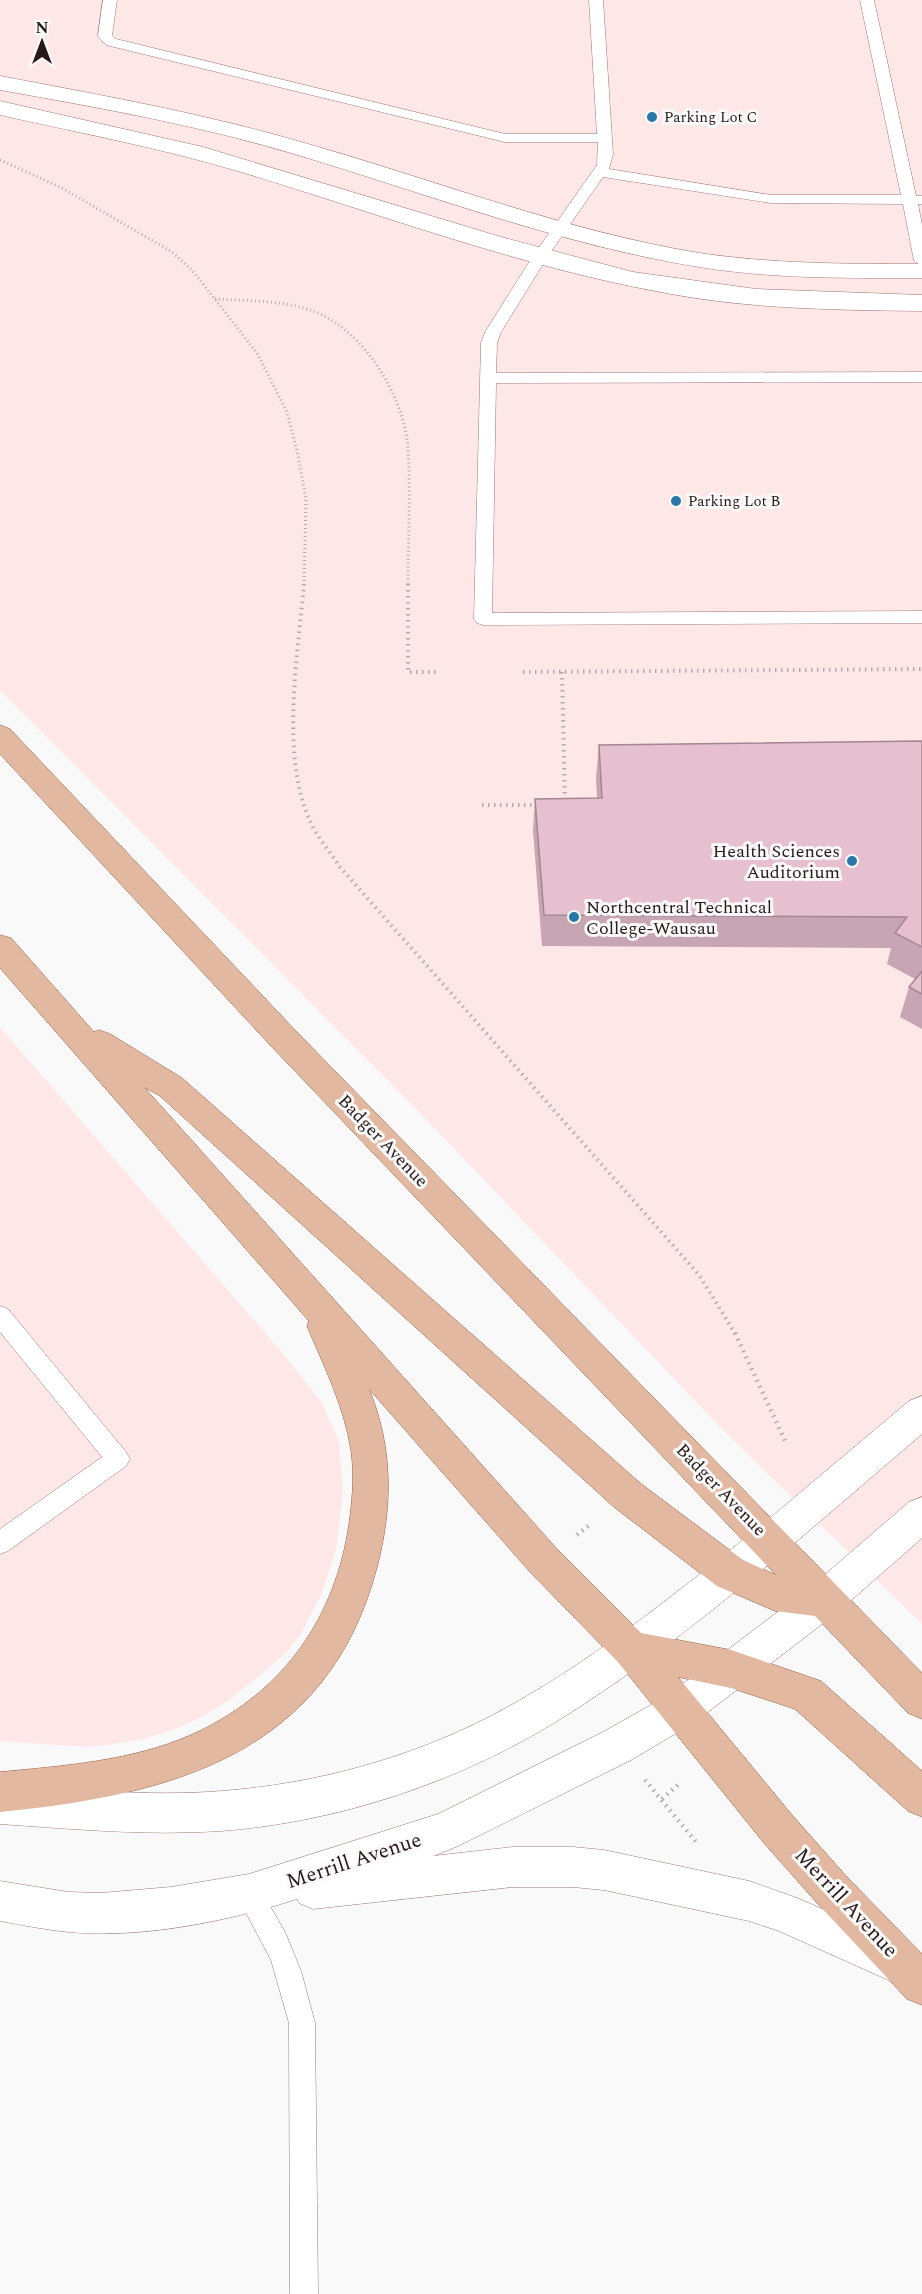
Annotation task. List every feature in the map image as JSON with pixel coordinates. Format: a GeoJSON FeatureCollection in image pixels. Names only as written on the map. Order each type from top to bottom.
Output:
{"type":"FeatureCollection","features":[{"type":"Feature","properties":{"kind":"main road","name":"Badger Avenue"},"geometry":{"type":"LineString","coordinates":[[0,736],[283,1038],[770,1541]]}},
{"type":"Feature","properties":{"kind":"main road"},"geometry":{"type":"LineString","coordinates":[[0,947],[544,1561],[631,1648],[731,1669],[807,1694],[922,1797]]}},
{"type":"Feature","properties":{"kind":"main road"},"geometry":{"type":"LineString","coordinates":[[70,1025],[171,1087],[611,1481],[729,1573],[775,1593],[797,1597],[826,1598]]}},
{"type":"Feature","properties":{"kind":"main road"},"geometry":{"type":"LineString","coordinates":[[0,1792],[122,1774],[177,1760],[204,1749],[246,1725],[269,1708],[303,1677],[328,1644],[344,1612],[360,1563],[370,1496],[369,1458],[361,1416],[314,1302]]}},
{"type":"Feature","properties":{"kind":"main road"},"geometry":{"type":"LineString","coordinates":[[770,1541],[922,1700]]}},
{"type":"Feature","properties":{"kind":"main road","name":"Merrill Avenue"},"geometry":{"type":"LineString","coordinates":[[631,1648],[778,1829],[832,1890],[914,1975]]}},
{"type":"Feature","properties":{"kind":"street"},"geometry":{"type":"LineString","coordinates":[[0,83],[194,120],[259,136],[561,229],[672,255],[822,271],[922,272]]}},
{"type":"Feature","properties":{"kind":"street"},"geometry":{"type":"LineString","coordinates":[[0,108],[193,152],[593,271],[677,287],[768,300],[807,303],[922,303]]}},
{"type":"Feature","properties":{"kind":"street"},"geometry":{"type":"LineString","coordinates":[[0,1804],[88,1812],[232,1810],[301,1801],[400,1773],[462,1750],[546,1706],[631,1648],[770,1541],[922,1412]]}},
{"type":"Feature","properties":{"kind":"street","name":"Merrill Avenue"},"geometry":{"type":"LineString","coordinates":[[0,1901],[68,1912],[101,1913],[160,1908],[249,1894],[444,1832],[617,1746],[681,1709],[826,1598],[922,1514]]}},
{"type":"Feature","properties":{"kind":"street"},"geometry":{"type":"LineString","coordinates":[[249,1894],[369,1884],[513,1867],[573,1867],[604,1870],[749,1900],[792,1916],[914,1975]]}},
{"type":"Feature","properties":{"kind":"lane"},"geometry":{"type":"LineString","coordinates":[[110,0],[105,36],[111,42],[505,138],[605,138]]}},
{"type":"Feature","properties":{"kind":"lane"},"geometry":{"type":"LineString","coordinates":[[596,0],[605,138],[604,165],[541,256],[493,332],[488,352],[483,619],[922,617]]}},
{"type":"Feature","properties":{"kind":"lane"},"geometry":{"type":"LineString","coordinates":[[867,0],[915,200],[922,261]]}},
{"type":"Feature","properties":{"kind":"lane"},"geometry":{"type":"LineString","coordinates":[[600,172],[771,199],[915,200]]}},
{"type":"Feature","properties":{"kind":"lane"},"geometry":{"type":"LineString","coordinates":[[487,378],[922,377]]}},
{"type":"Feature","properties":{"kind":"lane"},"geometry":{"type":"LineString","coordinates":[[0,1316],[118,1459],[0,1543]]}},
{"type":"Feature","properties":{"kind":"lane"},"geometry":{"type":"LineString","coordinates":[[249,1894],[273,1933],[285,1959],[293,1982],[302,2023],[304,2294]]}},
{"type":"Feature","properties":{"kind":"path"},"geometry":{"type":"LineString","coordinates":[[0,160],[62,188],[172,252],[192,270],[257,353],[287,412],[306,499],[305,568],[293,719],[297,781],[310,821],[340,867],[699,1275],[738,1338],[786,1443]]}},
{"type":"Feature","properties":{"kind":"path"},"geometry":{"type":"LineString","coordinates":[[214,298],[280,302],[299,306],[335,320],[350,330],[369,352],[404,419],[408,447],[408,672],[440,672]]}},
{"type":"Feature","properties":{"kind":"path"},"geometry":{"type":"LineString","coordinates":[[523,672],[922,669]]}},
{"type":"Feature","properties":{"kind":"path"},"geometry":{"type":"LineString","coordinates":[[562,672],[565,805]]}},
{"type":"Feature","properties":{"kind":"path"},"geometry":{"type":"LineString","coordinates":[[482,805],[542,805]]}},
{"type":"Feature","properties":{"kind":"path"},"geometry":{"type":"LineString","coordinates":[[568,1542],[594,1521]]}},
{"type":"Feature","properties":{"kind":"path"},"geometry":{"type":"LineString","coordinates":[[641,1775],[697,1841],[696,1850]]}},
{"type":"Feature","properties":{"kind":"path"},"geometry":{"type":"LineString","coordinates":[[662,1799],[684,1780]]}},
{"type":"Feature","properties":{"kind":"shaded area","name":"Northcentral Technical College-Wausau"},"geometry":{"type":"Polygon","coordinates":[[[0,0],[922,0],[922,1624],[725,1432],[418,1111],[0,690],[0,0]]]}},
{"type":"Feature","properties":{"kind":"shaded area"},"geometry":{"type":"Polygon","coordinates":[[[0,1027],[286,1357],[322,1403],[339,1441],[343,1492],[336,1549],[322,1593],[302,1632],[287,1652],[228,1701],[178,1728],[143,1739],[86,1747],[0,1741],[0,1027]]]}},
{"type":"Feature","properties":{"kind":"building"},"geometry":{"type":"Polygon","coordinates":[[[922,741],[922,947],[895,933],[907,917],[544,915],[535,799],[602,798],[599,745],[922,741]]]}},
{"type":"Feature","properties":{"kind":"building"},"geometry":{"type":"Polygon","coordinates":[[[922,971],[922,994],[909,987],[922,971]]]}},
{"type":"Feature","properties":{"kind":"place","name":"Parking Lot C"},"geometry":{"type":"Point","coordinates":[652,117]}},
{"type":"Feature","properties":{"kind":"place","name":"Parking Lot B"},"geometry":{"type":"Point","coordinates":[676,501]}},
{"type":"Feature","properties":{"kind":"place","name":"Health Sciences Auditorium"},"geometry":{"type":"Point","coordinates":[852,861]}},
{"type":"Feature","properties":{"kind":"place","name":"Northcentral Technical College-Wausau"},"geometry":{"type":"Point","coordinates":[574,917]}}]}
